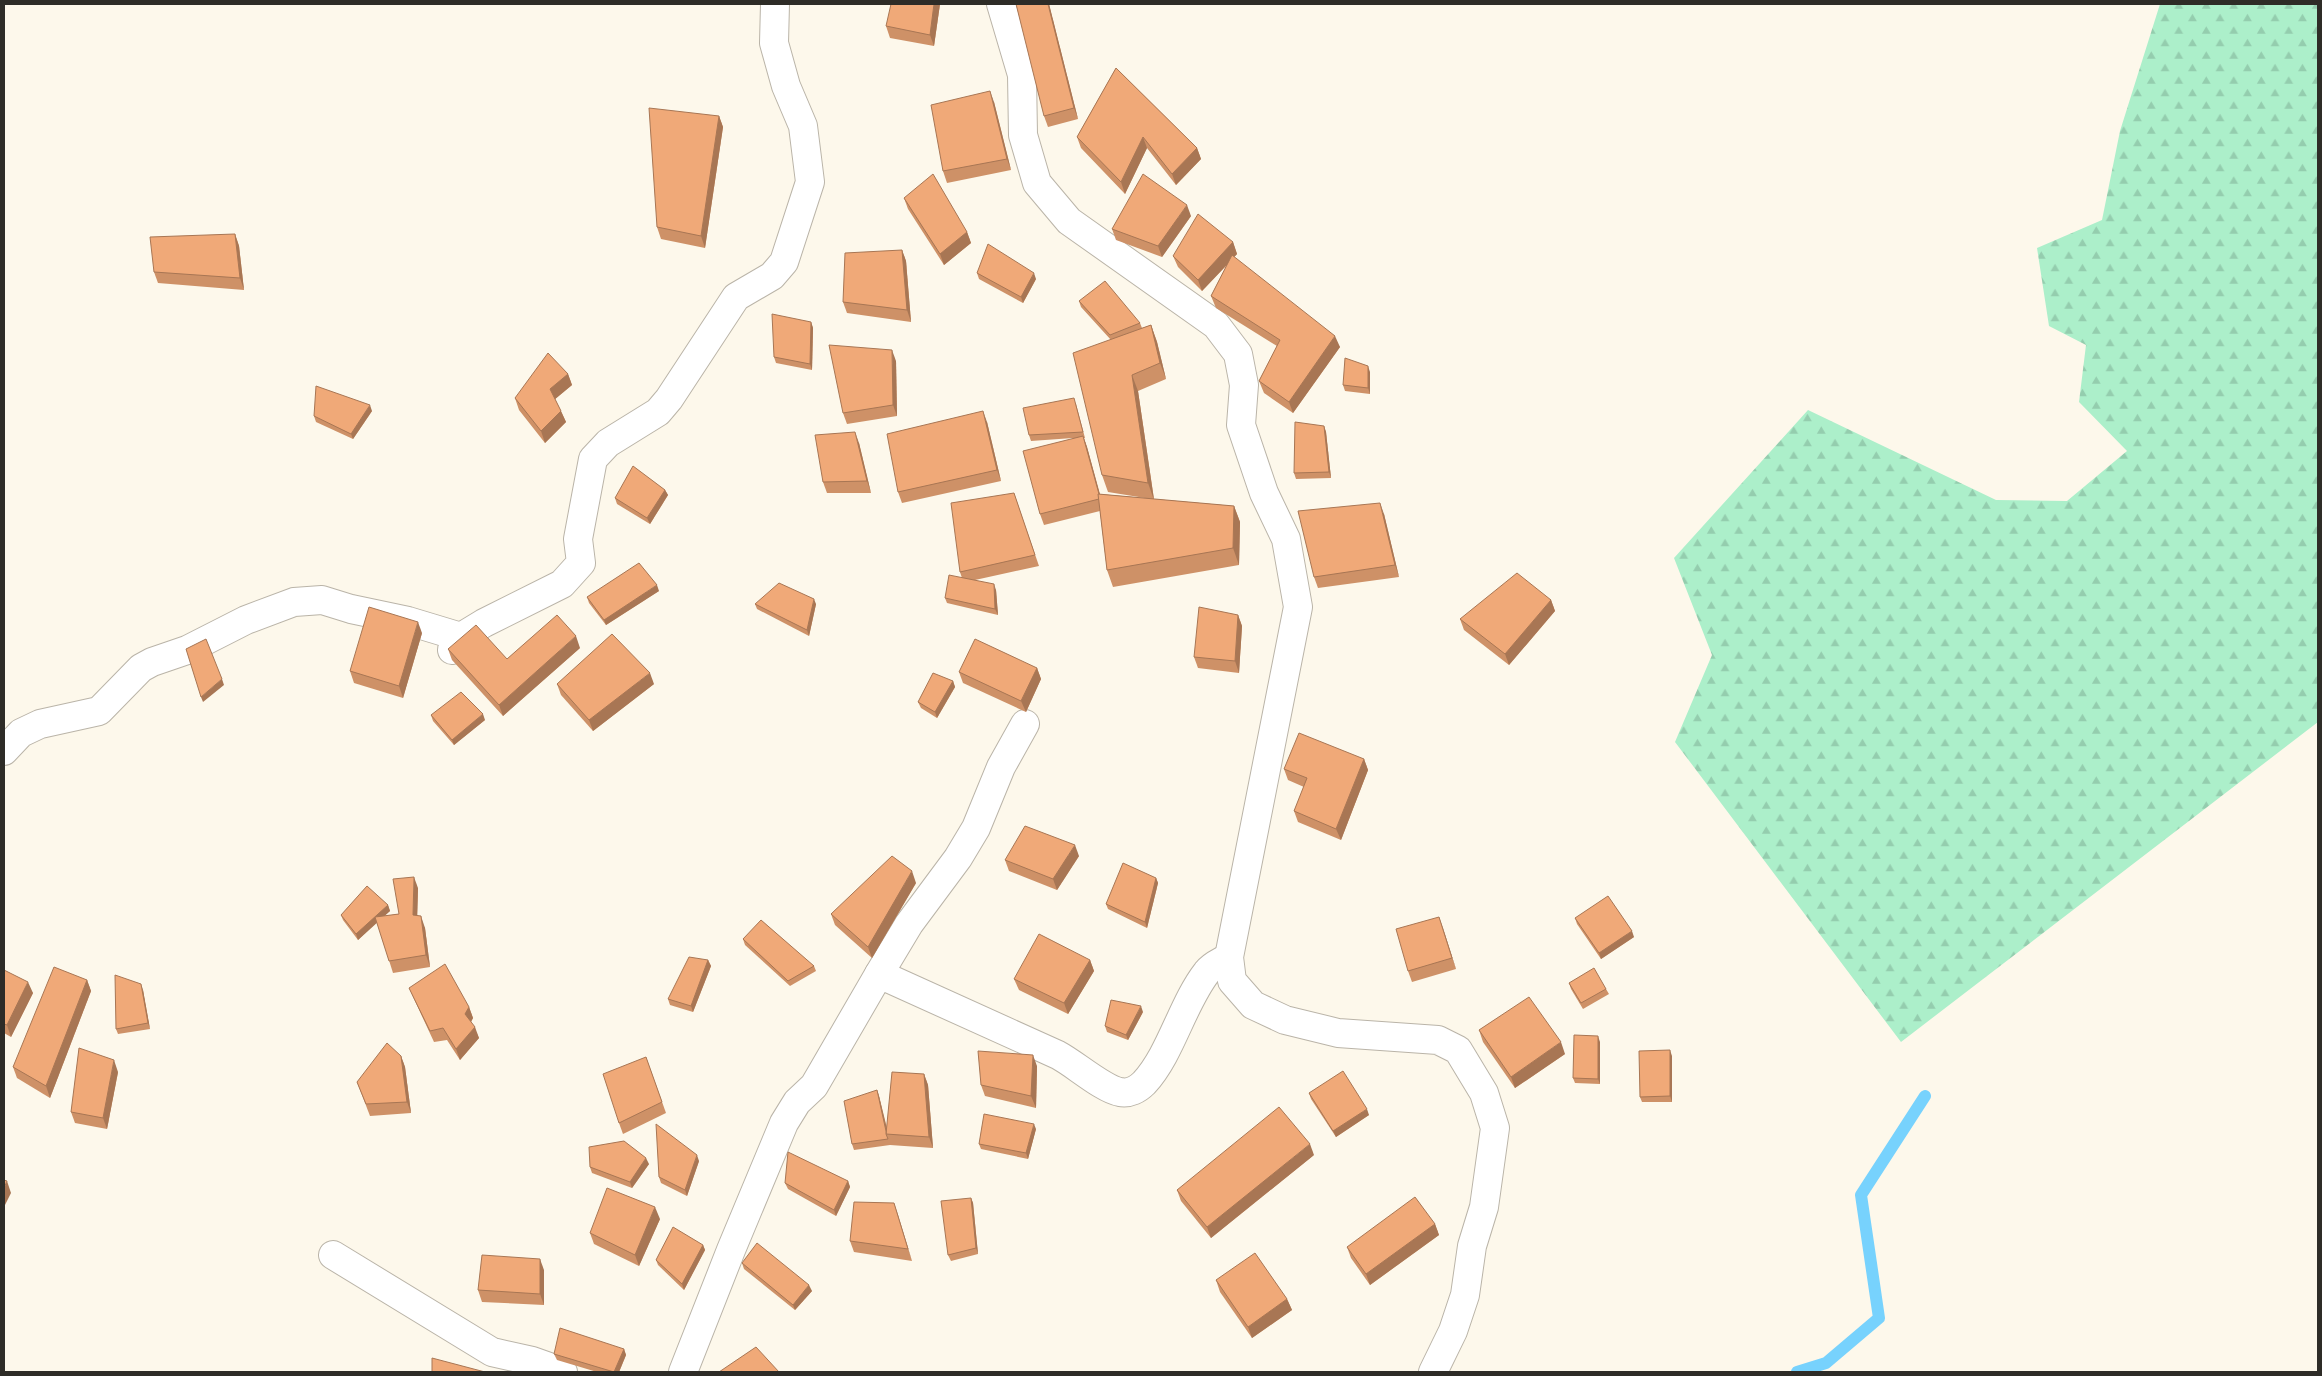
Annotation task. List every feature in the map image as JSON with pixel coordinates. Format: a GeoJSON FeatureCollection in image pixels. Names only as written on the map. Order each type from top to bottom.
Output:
{"type":"FeatureCollection","features":[{"type":"Feature","properties":{"kind":"street"},"geometry":{"type":"LineString","coordinates":[[4,751],[21,733],[40,724],[76,714],[99,711],[141,668],[152,662],[187,650],[246,620],[294,602],[322,600],[351,609],[408,620],[456,644],[562,584],[581,563],[578,539],[593,459],[608,443],[658,412],[669,399],[736,297],[772,276],[784,262],[810,182],[803,126],[786,86],[774,43],[775,4]]}},
{"type":"Feature","properties":{"kind":"street"},"geometry":{"type":"LineString","coordinates":[[1001,4],[1022,75],[1022,135],[1037,183],[1068,221],[1216,326],[1238,354],[1244,386],[1241,425],[1264,493],[1286,539],[1298,607],[1228,957],[1232,981],[1253,1005],[1285,1020],[1338,1033],[1438,1040],[1458,1050],[1484,1093],[1495,1128],[1484,1207],[1472,1246],[1465,1295],[1452,1332],[1433,1372]]}},
{"type":"Feature","properties":{"kind":"street"},"geometry":{"type":"LineString","coordinates":[[683,1372],[784,1123],[797,1102],[814,1086],[909,924],[958,858],[976,828],[1000,767],[1025,724]]}},
{"type":"Feature","properties":{"kind":"street"},"geometry":{"type":"LineString","coordinates":[[879,974],[1058,1055],[1075,1064],[1108,1088],[1120,1092],[1128,1092],[1137,1089],[1153,1071],[1206,974],[1213,966],[1228,957]]}},
{"type":"Feature","properties":{"kind":"street"},"geometry":{"type":"LineString","coordinates":[[333,1255],[492,1352],[563,1372]]}},
{"type":"Feature","properties":{"kind":"green space"},"geometry":{"type":"Polygon","coordinates":[[[2160,4],[2318,4],[2318,722],[1901,1042],[1675,742],[1712,655],[1674,558],[1808,410],[1996,500],[2067,501],[2127,451],[2079,402],[2086,345],[2049,326],[2037,248],[2102,220],[2120,131],[2160,4]]]}},
{"type":"Feature","properties":{"kind":"building"},"geometry":{"type":"Polygon","coordinates":[[[891,4],[934,4],[930,35],[886,26],[891,4]]]}},
{"type":"Feature","properties":{"kind":"building"},"geometry":{"type":"Polygon","coordinates":[[[1016,4],[1048,4],[1074,108],[1044,116],[1016,4]]]}},
{"type":"Feature","properties":{"kind":"building"},"geometry":{"type":"Polygon","coordinates":[[[1116,68],[1197,148],[1172,174],[1143,137],[1121,182],[1077,137],[1116,68]]]}},
{"type":"Feature","properties":{"kind":"building"},"geometry":{"type":"Polygon","coordinates":[[[990,91],[1007,159],[943,171],[931,105],[990,91]]]}},
{"type":"Feature","properties":{"kind":"building"},"geometry":{"type":"Polygon","coordinates":[[[649,108],[719,116],[701,236],[657,227],[649,108]]]}},
{"type":"Feature","properties":{"kind":"building"},"geometry":{"type":"Polygon","coordinates":[[[933,174],[967,232],[940,254],[904,198],[933,174]]]}},
{"type":"Feature","properties":{"kind":"building"},"geometry":{"type":"Polygon","coordinates":[[[1143,174],[1187,205],[1158,246],[1112,229],[1143,174]]]}},
{"type":"Feature","properties":{"kind":"building"},"geometry":{"type":"Polygon","coordinates":[[[1198,214],[1233,242],[1198,280],[1173,256],[1198,214]]]}},
{"type":"Feature","properties":{"kind":"building"},"geometry":{"type":"Polygon","coordinates":[[[235,234],[240,278],[154,272],[150,237],[235,234]]]}},
{"type":"Feature","properties":{"kind":"building"},"geometry":{"type":"Polygon","coordinates":[[[988,244],[1034,273],[1021,297],[977,273],[988,244]]]}},
{"type":"Feature","properties":{"kind":"building"},"geometry":{"type":"Polygon","coordinates":[[[902,250],[907,310],[843,302],[845,253],[902,250]]]}},
{"type":"Feature","properties":{"kind":"building"},"geometry":{"type":"Polygon","coordinates":[[[1232,255],[1335,336],[1289,402],[1259,381],[1280,340],[1211,296],[1232,255]]]}},
{"type":"Feature","properties":{"kind":"building"},"geometry":{"type":"Polygon","coordinates":[[[1105,281],[1140,323],[1110,335],[1079,301],[1105,281]]]}},
{"type":"Feature","properties":{"kind":"building"},"geometry":{"type":"Polygon","coordinates":[[[772,314],[811,322],[810,364],[774,357],[772,314]]]}},
{"type":"Feature","properties":{"kind":"building"},"geometry":{"type":"Polygon","coordinates":[[[1151,325],[1160,363],[1132,375],[1148,483],[1102,475],[1073,353],[1151,325]]]}},
{"type":"Feature","properties":{"kind":"building"},"geometry":{"type":"Polygon","coordinates":[[[829,345],[892,350],[893,405],[843,413],[829,345]]]}},
{"type":"Feature","properties":{"kind":"building"},"geometry":{"type":"Polygon","coordinates":[[[548,353],[568,374],[550,389],[561,411],[541,431],[515,398],[548,353]]]}},
{"type":"Feature","properties":{"kind":"building"},"geometry":{"type":"Polygon","coordinates":[[[1345,358],[1368,366],[1368,388],[1343,385],[1345,358]]]}},
{"type":"Feature","properties":{"kind":"building"},"geometry":{"type":"Polygon","coordinates":[[[316,386],[370,405],[351,434],[314,416],[316,386]]]}},
{"type":"Feature","properties":{"kind":"building"},"geometry":{"type":"Polygon","coordinates":[[[1074,398],[1083,432],[1029,435],[1023,408],[1074,398]]]}},
{"type":"Feature","properties":{"kind":"building"},"geometry":{"type":"Polygon","coordinates":[[[983,411],[997,470],[898,492],[887,434],[983,411]]]}},
{"type":"Feature","properties":{"kind":"building"},"geometry":{"type":"Polygon","coordinates":[[[1295,422],[1324,426],[1329,472],[1294,473],[1295,422]]]}},
{"type":"Feature","properties":{"kind":"building"},"geometry":{"type":"Polygon","coordinates":[[[855,432],[867,481],[823,482],[815,435],[855,432]]]}},
{"type":"Feature","properties":{"kind":"building"},"geometry":{"type":"Polygon","coordinates":[[[1083,436],[1099,499],[1040,514],[1023,451],[1083,436]]]}},
{"type":"Feature","properties":{"kind":"building"},"geometry":{"type":"Polygon","coordinates":[[[633,466],[665,490],[647,518],[615,498],[633,466]]]}},
{"type":"Feature","properties":{"kind":"building"},"geometry":{"type":"Polygon","coordinates":[[[1014,493],[1035,555],[960,572],[951,503],[1014,493]]]}},
{"type":"Feature","properties":{"kind":"building"},"geometry":{"type":"Polygon","coordinates":[[[1098,494],[1234,506],[1233,548],[1107,570],[1098,494]]]}},
{"type":"Feature","properties":{"kind":"building"},"geometry":{"type":"Polygon","coordinates":[[[1380,503],[1395,565],[1314,577],[1298,511],[1380,503]]]}},
{"type":"Feature","properties":{"kind":"building"},"geometry":{"type":"Polygon","coordinates":[[[639,563],[657,585],[604,620],[587,597],[639,563]]]}},
{"type":"Feature","properties":{"kind":"building"},"geometry":{"type":"Polygon","coordinates":[[[1517,573],[1551,600],[1505,654],[1460,619],[1517,573]]]}},
{"type":"Feature","properties":{"kind":"building"},"geometry":{"type":"Polygon","coordinates":[[[949,575],[994,584],[995,609],[945,598],[949,575]]]}},
{"type":"Feature","properties":{"kind":"building"},"geometry":{"type":"Polygon","coordinates":[[[779,583],[814,599],[807,630],[755,604],[779,583]]]}},
{"type":"Feature","properties":{"kind":"building"},"geometry":{"type":"Polygon","coordinates":[[[369,607],[418,622],[399,686],[350,671],[369,607]]]}},
{"type":"Feature","properties":{"kind":"building"},"geometry":{"type":"Polygon","coordinates":[[[1199,607],[1238,615],[1235,661],[1194,657],[1199,607]]]}},
{"type":"Feature","properties":{"kind":"building"},"geometry":{"type":"Polygon","coordinates":[[[557,615],[576,636],[499,705],[448,649],[476,625],[507,659],[557,615]]]}},
{"type":"Feature","properties":{"kind":"building"},"geometry":{"type":"Polygon","coordinates":[[[612,634],[650,673],[589,720],[557,684],[612,634]]]}},
{"type":"Feature","properties":{"kind":"building"},"geometry":{"type":"Polygon","coordinates":[[[206,639],[222,679],[201,697],[186,649],[206,639]]]}},
{"type":"Feature","properties":{"kind":"building"},"geometry":{"type":"Polygon","coordinates":[[[975,639],[1037,668],[1021,701],[959,672],[975,639]]]}},
{"type":"Feature","properties":{"kind":"building"},"geometry":{"type":"Polygon","coordinates":[[[933,673],[953,681],[935,712],[918,702],[933,673]]]}},
{"type":"Feature","properties":{"kind":"building"},"geometry":{"type":"Polygon","coordinates":[[[461,692],[483,714],[452,740],[431,715],[461,692]]]}},
{"type":"Feature","properties":{"kind":"building"},"geometry":{"type":"Polygon","coordinates":[[[1299,733],[1364,759],[1336,829],[1294,811],[1307,778],[1284,769],[1299,733]]]}},
{"type":"Feature","properties":{"kind":"building"},"geometry":{"type":"Polygon","coordinates":[[[1025,826],[1075,845],[1053,879],[1005,860],[1025,826]]]}},
{"type":"Feature","properties":{"kind":"building"},"geometry":{"type":"Polygon","coordinates":[[[892,856],[912,871],[868,947],[831,914],[892,856]]]}},
{"type":"Feature","properties":{"kind":"building"},"geometry":{"type":"Polygon","coordinates":[[[1123,863],[1156,878],[1145,922],[1106,904],[1123,863]]]}},
{"type":"Feature","properties":{"kind":"building"},"geometry":{"type":"Polygon","coordinates":[[[414,877],[413,915],[421,916],[426,955],[389,961],[375,917],[399,914],[393,879],[414,877]]]}},
{"type":"Feature","properties":{"kind":"building"},"geometry":{"type":"Polygon","coordinates":[[[367,886],[388,905],[356,934],[341,915],[367,886]]]}},
{"type":"Feature","properties":{"kind":"building"},"geometry":{"type":"Polygon","coordinates":[[[1608,896],[1632,931],[1599,953],[1575,918],[1608,896]]]}},
{"type":"Feature","properties":{"kind":"building"},"geometry":{"type":"Polygon","coordinates":[[[1439,917],[1452,958],[1408,971],[1396,929],[1439,917]]]}},
{"type":"Feature","properties":{"kind":"building"},"geometry":{"type":"Polygon","coordinates":[[[761,920],[814,966],[788,981],[743,939],[761,920]]]}},
{"type":"Feature","properties":{"kind":"building"},"geometry":{"type":"Polygon","coordinates":[[[1039,934],[1090,960],[1064,1003],[1014,979],[1039,934]]]}},
{"type":"Feature","properties":{"kind":"building"},"geometry":{"type":"Polygon","coordinates":[[[689,957],[708,960],[691,1006],[668,999],[689,957]]]}},
{"type":"Feature","properties":{"kind":"building"},"geometry":{"type":"Polygon","coordinates":[[[445,964],[469,1007],[465,1014],[475,1027],[456,1049],[443,1028],[430,1031],[409,988],[445,964]]]}},
{"type":"Feature","properties":{"kind":"building"},"geometry":{"type":"Polygon","coordinates":[[[54,967],[87,980],[46,1086],[13,1067],[54,967]]]}},
{"type":"Feature","properties":{"kind":"building"},"geometry":{"type":"Polygon","coordinates":[[[1594,968],[1606,989],[1581,1003],[1569,983],[1594,968]]]}},
{"type":"Feature","properties":{"kind":"building"},"geometry":{"type":"Polygon","coordinates":[[[4,970],[28,982],[7,1025],[4,1024],[4,970]]]}},
{"type":"Feature","properties":{"kind":"building"},"geometry":{"type":"Polygon","coordinates":[[[115,975],[141,984],[148,1023],[116,1029],[115,975]]]}},
{"type":"Feature","properties":{"kind":"building"},"geometry":{"type":"Polygon","coordinates":[[[1529,997],[1561,1042],[1511,1077],[1479,1030],[1529,997]]]}},
{"type":"Feature","properties":{"kind":"building"},"geometry":{"type":"Polygon","coordinates":[[[1111,1000],[1141,1006],[1126,1035],[1105,1026],[1111,1000]]]}},
{"type":"Feature","properties":{"kind":"building"},"geometry":{"type":"Polygon","coordinates":[[[1574,1035],[1598,1036],[1598,1079],[1573,1078],[1574,1035]]]}},
{"type":"Feature","properties":{"kind":"building"},"geometry":{"type":"Polygon","coordinates":[[[387,1043],[401,1056],[407,1102],[366,1104],[357,1082],[387,1043]]]}},
{"type":"Feature","properties":{"kind":"building"},"geometry":{"type":"Polygon","coordinates":[[[79,1048],[114,1060],[103,1118],[71,1112],[79,1048]]]}},
{"type":"Feature","properties":{"kind":"building"},"geometry":{"type":"Polygon","coordinates":[[[1670,1050],[1670,1096],[1640,1097],[1639,1051],[1670,1050]]]}},
{"type":"Feature","properties":{"kind":"building"},"geometry":{"type":"Polygon","coordinates":[[[978,1051],[1033,1055],[1031,1096],[981,1085],[978,1051]]]}},
{"type":"Feature","properties":{"kind":"building"},"geometry":{"type":"Polygon","coordinates":[[[646,1057],[662,1102],[619,1123],[603,1074],[646,1057]]]}},
{"type":"Feature","properties":{"kind":"building"},"geometry":{"type":"Polygon","coordinates":[[[1343,1071],[1367,1109],[1333,1131],[1309,1093],[1343,1071]]]}},
{"type":"Feature","properties":{"kind":"building"},"geometry":{"type":"Polygon","coordinates":[[[892,1072],[924,1074],[929,1137],[886,1134],[892,1072]]]}},
{"type":"Feature","properties":{"kind":"building"},"geometry":{"type":"Polygon","coordinates":[[[877,1090],[888,1139],[852,1144],[844,1101],[877,1090]]]}},
{"type":"Feature","properties":{"kind":"building"},"geometry":{"type":"Polygon","coordinates":[[[1279,1107],[1310,1144],[1207,1227],[1177,1190],[1279,1107]]]}},
{"type":"Feature","properties":{"kind":"building"},"geometry":{"type":"Polygon","coordinates":[[[984,1114],[1034,1124],[1026,1153],[979,1144],[984,1114]]]}},
{"type":"Feature","properties":{"kind":"building"},"geometry":{"type":"Polygon","coordinates":[[[656,1124],[697,1155],[685,1190],[659,1177],[656,1124]]]}},
{"type":"Feature","properties":{"kind":"building"},"geometry":{"type":"Polygon","coordinates":[[[624,1141],[646,1158],[630,1182],[590,1167],[589,1147],[624,1141]]]}},
{"type":"Feature","properties":{"kind":"building"},"geometry":{"type":"Polygon","coordinates":[[[788,1152],[848,1181],[834,1210],[785,1183],[788,1152]]]}},
{"type":"Feature","properties":{"kind":"building"},"geometry":{"type":"Polygon","coordinates":[[[607,1188],[655,1207],[635,1255],[590,1233],[607,1188]]]}},
{"type":"Feature","properties":{"kind":"building"},"geometry":{"type":"Polygon","coordinates":[[[1415,1197],[1435,1224],[1366,1274],[1347,1247],[1415,1197]]]}},
{"type":"Feature","properties":{"kind":"building"},"geometry":{"type":"Polygon","coordinates":[[[971,1198],[976,1248],[948,1255],[941,1201],[971,1198]]]}},
{"type":"Feature","properties":{"kind":"building"},"geometry":{"type":"Polygon","coordinates":[[[854,1202],[894,1203],[908,1249],[850,1241],[854,1202]]]}},
{"type":"Feature","properties":{"kind":"building"},"geometry":{"type":"Polygon","coordinates":[[[673,1227],[703,1245],[682,1284],[656,1260],[673,1227]]]}},
{"type":"Feature","properties":{"kind":"building"},"geometry":{"type":"Polygon","coordinates":[[[757,1243],[809,1285],[793,1305],[742,1263],[757,1243]]]}},
{"type":"Feature","properties":{"kind":"building"},"geometry":{"type":"Polygon","coordinates":[[[1255,1253],[1287,1299],[1248,1327],[1216,1280],[1255,1253]]]}},
{"type":"Feature","properties":{"kind":"building"},"geometry":{"type":"Polygon","coordinates":[[[482,1255],[540,1259],[540,1294],[478,1290],[482,1255]]]}},
{"type":"Feature","properties":{"kind":"building"},"geometry":{"type":"Polygon","coordinates":[[[560,1328],[624,1349],[614,1372],[554,1354],[560,1328]]]}},
{"type":"Feature","properties":{"kind":"building"},"geometry":{"type":"Polygon","coordinates":[[[756,1347],[779,1372],[719,1372],[756,1347]]]}},
{"type":"Feature","properties":{"kind":"building"},"geometry":{"type":"Polygon","coordinates":[[[432,1358],[485,1372],[432,1372],[432,1358]]]}},
{"type":"Feature","properties":{"kind":"waterway"},"geometry":{"type":"LineString","coordinates":[[1797,1372],[1826,1363],[1879,1318],[1861,1195],[1925,1096]]}}]}
